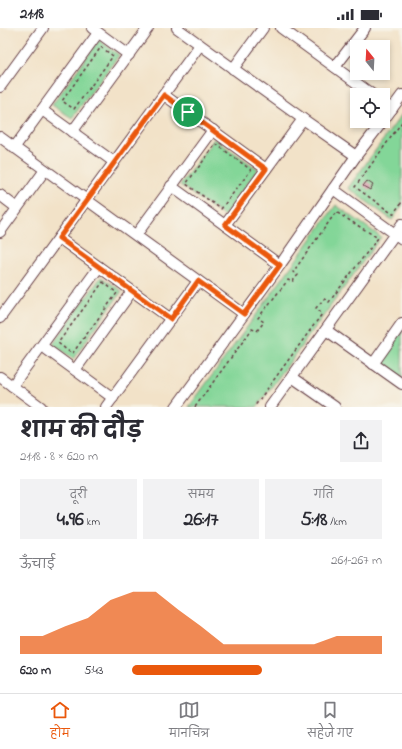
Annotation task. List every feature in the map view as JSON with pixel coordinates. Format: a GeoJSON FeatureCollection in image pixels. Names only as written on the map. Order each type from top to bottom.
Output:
{"type":"FeatureCollection","features":[{"type":"Feature","properties":{"kind":"street"},"geometry":{"type":"LineString","coordinates":[[0,87],[43,28]]}},
{"type":"Feature","properties":{"kind":"street"},"geometry":{"type":"LineString","coordinates":[[72,132],[148,28]]}},
{"type":"Feature","properties":{"kind":"street"},"geometry":{"type":"LineString","coordinates":[[177,28],[356,156]]}},
{"type":"Feature","properties":{"kind":"street"},"geometry":{"type":"LineString","coordinates":[[233,69],[263,28]]}},
{"type":"Feature","properties":{"kind":"street"},"geometry":{"type":"LineString","coordinates":[[281,28],[364,88]]}},
{"type":"Feature","properties":{"kind":"street"},"geometry":{"type":"LineString","coordinates":[[335,67],[365,28]]}},
{"type":"Feature","properties":{"kind":"street"},"geometry":{"type":"LineString","coordinates":[[14,148],[42,110],[95,30],[129,54]]}},
{"type":"Feature","properties":{"kind":"street"},"geometry":{"type":"LineString","coordinates":[[0,318],[200,45]]}},
{"type":"Feature","properties":{"kind":"street"},"geometry":{"type":"LineString","coordinates":[[164,95],[266,169]]}},
{"type":"Feature","properties":{"kind":"street"},"geometry":{"type":"LineString","coordinates":[[390,112],[402,95]]}},
{"type":"Feature","properties":{"kind":"street"},"geometry":{"type":"LineString","coordinates":[[42,110],[114,162]]}},
{"type":"Feature","properties":{"kind":"street"},"geometry":{"type":"LineString","coordinates":[[225,225],[303,119]]}},
{"type":"Feature","properties":{"kind":"street"},"geometry":{"type":"LineString","coordinates":[[176,407],[378,128]]}},
{"type":"Feature","properties":{"kind":"street"},"geometry":{"type":"LineString","coordinates":[[136,236],[213,130]]}},
{"type":"Feature","properties":{"kind":"street"},"geometry":{"type":"LineString","coordinates":[[0,137],[244,314]]}},
{"type":"Feature","properties":{"kind":"street"},"geometry":{"type":"LineString","coordinates":[[0,232],[45,170]]}},
{"type":"Feature","properties":{"kind":"street"},"geometry":{"type":"LineString","coordinates":[[172,186],[280,265]]}},
{"type":"Feature","properties":{"kind":"street"},"geometry":{"type":"LineString","coordinates":[[334,189],[398,236]]}},
{"type":"Feature","properties":{"kind":"street"},"geometry":{"type":"LineString","coordinates":[[0,195],[17,208]]}},
{"type":"Feature","properties":{"kind":"street"},"geometry":{"type":"LineString","coordinates":[[270,407],[326,330],[398,236],[402,224]]}},
{"type":"Feature","properties":{"kind":"street"},"geometry":{"type":"LineString","coordinates":[[59,238],[171,319]]}},
{"type":"Feature","properties":{"kind":"street"},"geometry":{"type":"LineString","coordinates":[[12,386],[100,267]]}},
{"type":"Feature","properties":{"kind":"street"},"geometry":{"type":"LineString","coordinates":[[106,407],[198,281]]}},
{"type":"Feature","properties":{"kind":"street"},"geometry":{"type":"LineString","coordinates":[[75,370],[132,291]]}},
{"type":"Feature","properties":{"kind":"street"},"geometry":{"type":"LineString","coordinates":[[373,364],[402,323]]}},
{"type":"Feature","properties":{"kind":"street"},"geometry":{"type":"LineString","coordinates":[[326,330],[402,384]]}},
{"type":"Feature","properties":{"kind":"street"},"geometry":{"type":"LineString","coordinates":[[42,346],[113,398]]}},
{"type":"Feature","properties":{"kind":"street"},"geometry":{"type":"LineString","coordinates":[[0,377],[41,407]]}},
{"type":"Feature","properties":{"kind":"street"},"geometry":{"type":"LineString","coordinates":[[292,377],[335,407]]}},
{"type":"Feature","properties":{"kind":"path"},"geometry":{"type":"LineString","coordinates":[[101,47],[113,56],[74,109],[62,101],[101,47]]}},
{"type":"Feature","properties":{"kind":"path"},"geometry":{"type":"LineString","coordinates":[[402,122],[355,186],[393,214],[402,202]]}},
{"type":"Feature","properties":{"kind":"path"},"geometry":{"type":"LineString","coordinates":[[216,144],[251,170],[221,209],[186,184],[216,144]]}},
{"type":"Feature","properties":{"kind":"path"},"geometry":{"type":"LineString","coordinates":[[195,407],[252,329],[257,331],[264,322],[258,318],[288,280],[292,282],[298,275],[293,272],[336,212],[378,238],[329,302],[324,300],[316,308],[322,314],[254,407]]}},
{"type":"Feature","properties":{"kind":"path"},"geometry":{"type":"LineString","coordinates":[[103,282],[117,293],[72,354],[58,343],[103,282]]}},
{"type":"Feature","properties":{"kind":"green space"},"geometry":{"type":"Polygon","coordinates":[[[99,40],[119,55],[72,118],[52,105],[99,40]]]}},
{"type":"Feature","properties":{"kind":"green space"},"geometry":{"type":"Polygon","coordinates":[[[402,114],[402,206],[392,220],[348,188],[402,114]]]}},
{"type":"Feature","properties":{"kind":"green space"},"geometry":{"type":"Polygon","coordinates":[[[214,139],[258,169],[224,216],[180,185],[214,139]]]}},
{"type":"Feature","properties":{"kind":"green space"},"geometry":{"type":"Polygon","coordinates":[[[336,205],[381,237],[257,407],[189,407],[336,205]]]}},
{"type":"Feature","properties":{"kind":"green space"},"geometry":{"type":"Polygon","coordinates":[[[101,277],[122,291],[73,359],[53,344],[101,277]]]}},
{"type":"Feature","properties":{"kind":"green space"},"geometry":{"type":"Polygon","coordinates":[[[402,329],[402,379],[379,363],[402,329]]]}},
{"type":"Feature","properties":{"kind":"building"},"geometry":{"type":"Polygon","coordinates":[[[367,181],[373,185],[370,190],[363,186],[367,181]]]}},
{"type":"Feature","properties":{"kind":"route"},"geometry":{"type":"LineString","coordinates":[[164,95],[188,112],[266,169],[225,225],[280,265],[244,314],[198,281],[171,319],[59,238],[164,95]]}}]}
